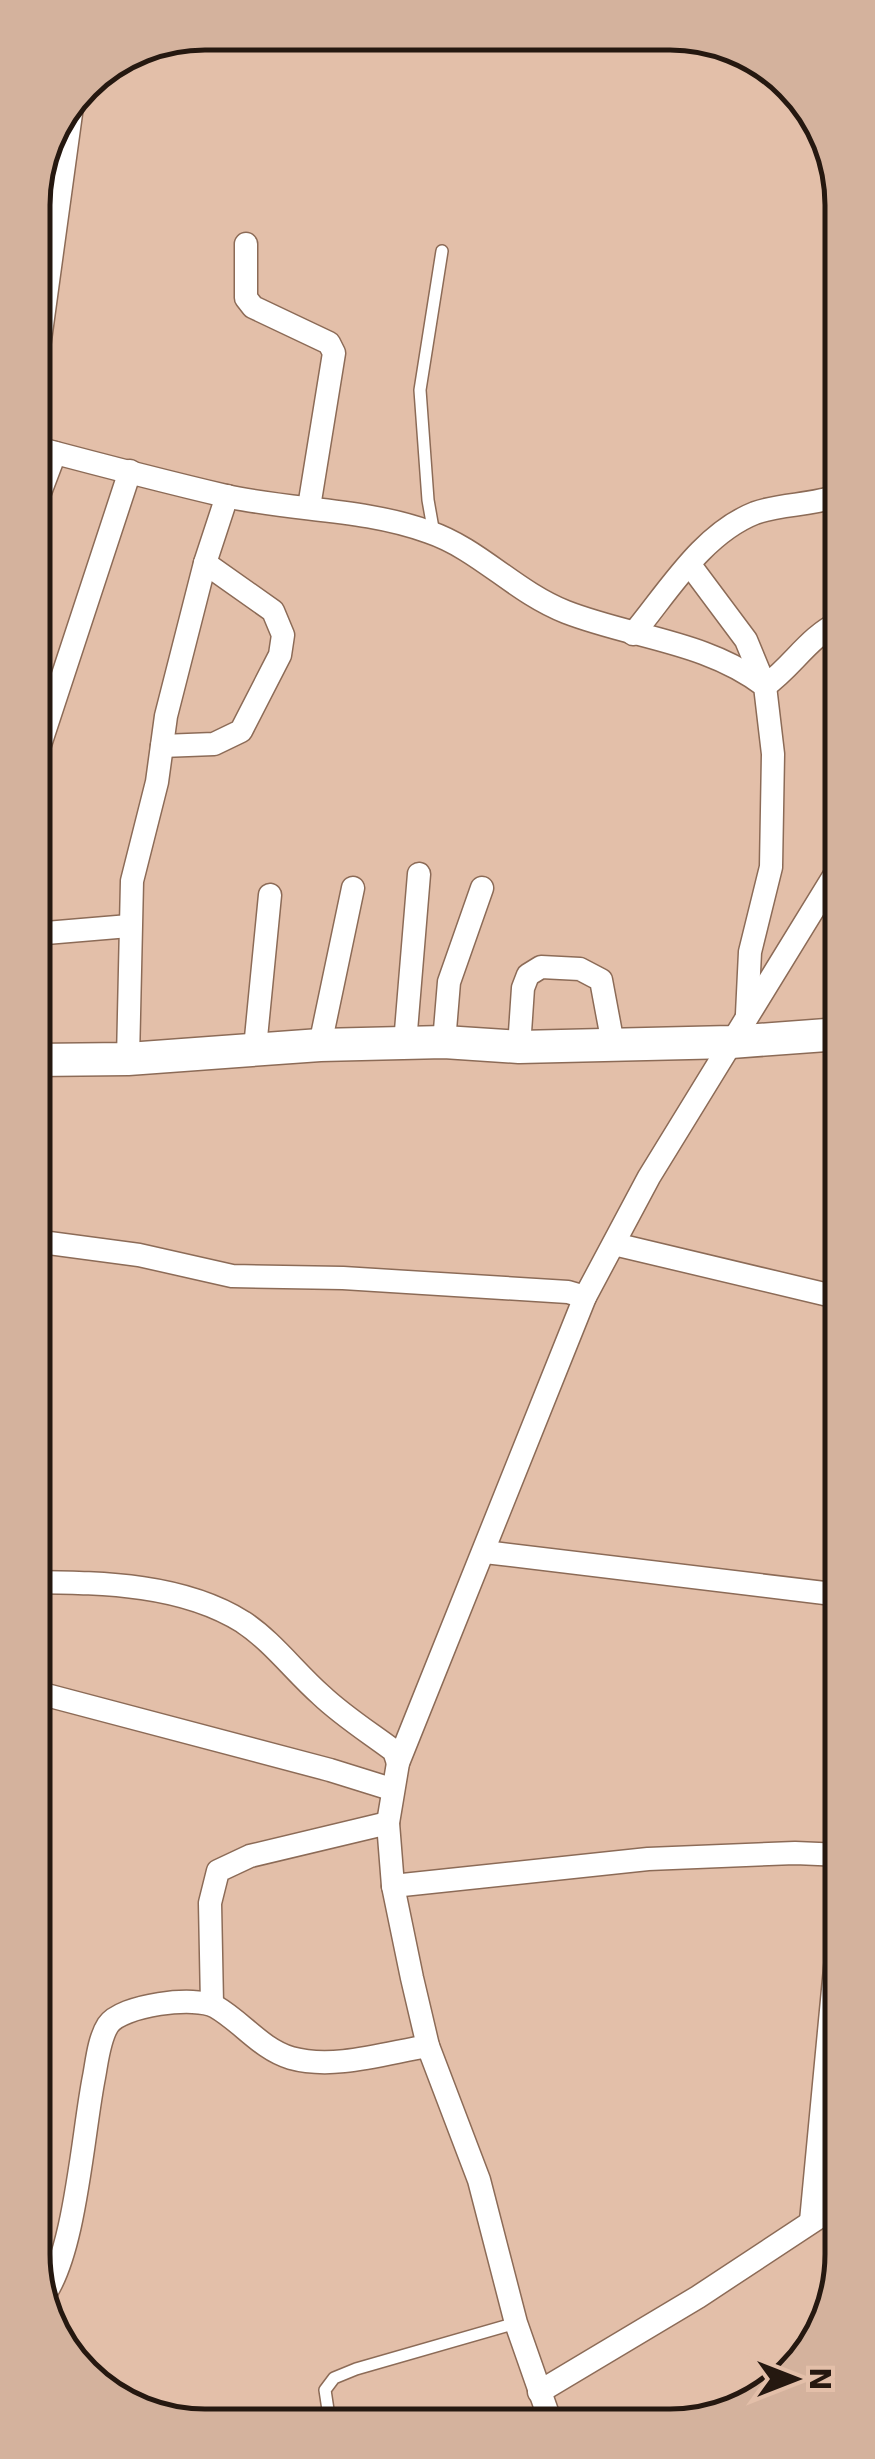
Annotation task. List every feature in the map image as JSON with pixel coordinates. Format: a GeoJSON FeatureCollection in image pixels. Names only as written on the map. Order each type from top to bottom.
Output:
{"type":"FeatureCollection","features":[{"type":"Feature","properties":{"kind":"main road"},"geometry":{"type":"LineString","coordinates":[[50,1060],[320,1045],[612,1044],[739,1028],[825,1033]]}},
{"type":"Feature","properties":{"kind":"street"},"geometry":{"type":"LineString","coordinates":[[50,267],[68,132]]}},
{"type":"Feature","properties":{"kind":"street"},"geometry":{"type":"LineString","coordinates":[[246,244],[246,298],[253,307],[329,343],[334,353],[310,507]]}},
{"type":"Feature","properties":{"kind":"street"},"geometry":{"type":"LineString","coordinates":[[50,451],[227,496],[362,514],[434,534],[463,545],[536,600],[633,634],[702,651],[727,661],[765,686]]}},
{"type":"Feature","properties":{"kind":"street"},"geometry":{"type":"LineString","coordinates":[[50,714],[130,471]]}},
{"type":"Feature","properties":{"kind":"street"},"geometry":{"type":"LineString","coordinates":[[128,1058],[132,881],[157,782],[166,716],[205,563],[227,496]]}},
{"type":"Feature","properties":{"kind":"street"},"geometry":{"type":"LineString","coordinates":[[633,634],[712,540],[734,523],[758,512],[825,500]]}},
{"type":"Feature","properties":{"kind":"street"},"geometry":{"type":"LineString","coordinates":[[162,746],[214,744],[241,730],[280,655],[283,636],[273,611],[205,563]]}},
{"type":"Feature","properties":{"kind":"street"},"geometry":{"type":"LineString","coordinates":[[690,565],[734,621],[754,657],[765,686],[773,754],[772,867],[750,952],[739,1028]]}},
{"type":"Feature","properties":{"kind":"street"},"geometry":{"type":"LineString","coordinates":[[754,657],[810,640],[825,631]]}},
{"type":"Feature","properties":{"kind":"street"},"geometry":{"type":"LineString","coordinates":[[765,686],[781,674],[810,640]]}},
{"type":"Feature","properties":{"kind":"street"},"geometry":{"type":"LineString","coordinates":[[405,1043],[419,874]]}},
{"type":"Feature","properties":{"kind":"street"},"geometry":{"type":"LineString","coordinates":[[320,1045],[352,888]]}},
{"type":"Feature","properties":{"kind":"street"},"geometry":{"type":"LineString","coordinates":[[444,1042],[448,982],[482,888]]}},
{"type":"Feature","properties":{"kind":"street"},"geometry":{"type":"LineString","coordinates":[[545,2409],[516,2323],[479,2180],[428,2046],[393,1886],[388,1823],[391,1790],[398,1763],[584,1297],[649,1177],[825,890]]}},
{"type":"Feature","properties":{"kind":"street"},"geometry":{"type":"LineString","coordinates":[[255,1048],[270,895]]}},
{"type":"Feature","properties":{"kind":"street"},"geometry":{"type":"LineString","coordinates":[[50,933],[129,926]]}},
{"type":"Feature","properties":{"kind":"street"},"geometry":{"type":"LineString","coordinates":[[519,1046],[524,988],[528,975],[541,968],[580,969],[602,980],[612,1044]]}},
{"type":"Feature","properties":{"kind":"street"},"geometry":{"type":"LineString","coordinates":[[50,1243],[138,1255],[232,1276],[343,1278],[568,1292],[584,1297]]}},
{"type":"Feature","properties":{"kind":"street"},"geometry":{"type":"LineString","coordinates":[[614,1244],[825,1294]]}},
{"type":"Feature","properties":{"kind":"street"},"geometry":{"type":"LineString","coordinates":[[485,1552],[825,1593]]}},
{"type":"Feature","properties":{"kind":"street"},"geometry":{"type":"LineString","coordinates":[[50,1582],[144,1588],[194,1601],[244,1623],[322,1697],[394,1752],[398,1763]]}},
{"type":"Feature","properties":{"kind":"street"},"geometry":{"type":"LineString","coordinates":[[50,1696],[330,1770],[391,1790]]}},
{"type":"Feature","properties":{"kind":"street"},"geometry":{"type":"LineString","coordinates":[[212,2004],[210,1903],[218,1871],[250,1856],[388,1823]]}},
{"type":"Feature","properties":{"kind":"street"},"geometry":{"type":"LineString","coordinates":[[393,1886],[648,1859],[825,1854]]}},
{"type":"Feature","properties":{"kind":"street"},"geometry":{"type":"LineString","coordinates":[[52,2279],[63,2260],[94,2076],[109,2024],[132,2009],[193,2002],[212,2004],[274,2051],[300,2060],[356,2058],[428,2046]]}},
{"type":"Feature","properties":{"kind":"street"},"geometry":{"type":"LineString","coordinates":[[811,2220],[825,2115]]}},
{"type":"Feature","properties":{"kind":"street"},"geometry":{"type":"LineString","coordinates":[[538,2392],[698,2296],[825,2212]]}},
{"type":"Feature","properties":{"kind":"lane"},"geometry":{"type":"LineString","coordinates":[[434,534],[420,390],[442,251]]}},
{"type":"Feature","properties":{"kind":"lane"},"geometry":{"type":"LineString","coordinates":[[328,2409],[325,2390],[334,2378],[516,2323]]}}]}
